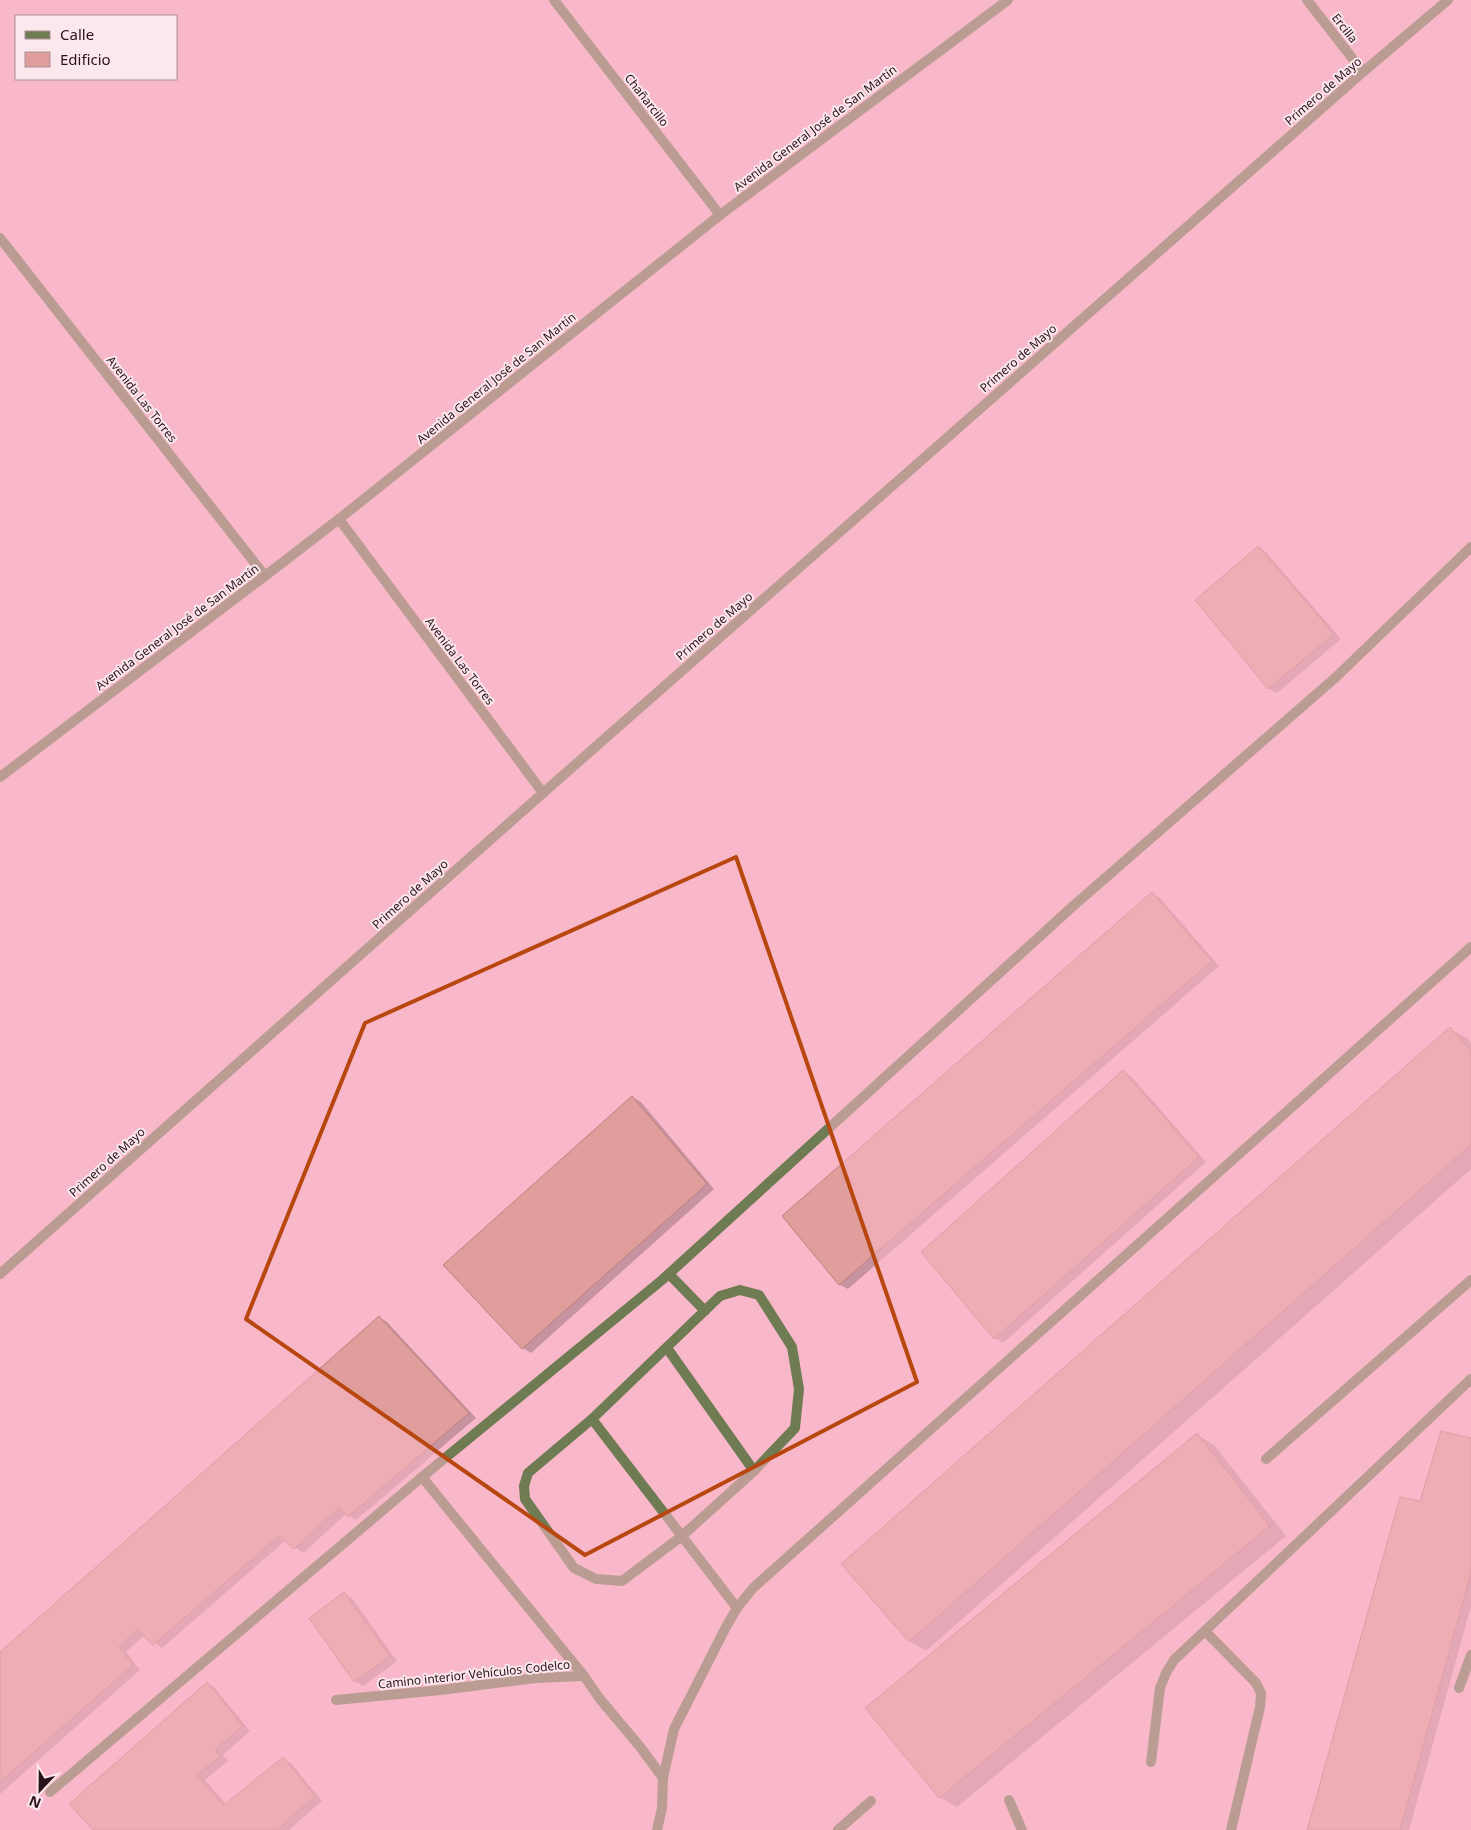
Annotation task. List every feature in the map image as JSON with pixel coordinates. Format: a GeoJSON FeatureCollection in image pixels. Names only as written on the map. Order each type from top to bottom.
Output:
{"type":"FeatureCollection","features":[{"type":"Feature","properties":{"kind":"street","name":"Chañarcillo"},"geometry":{"type":"LineString","coordinates":[[554,0],[720,215]]}},
{"type":"Feature","properties":{"kind":"street","name":"Avenida General José de San Martín"},"geometry":{"type":"LineString","coordinates":[[0,777],[339,519],[720,215],[1008,0]]}},
{"type":"Feature","properties":{"kind":"street","name":"Ercilla"},"geometry":{"type":"LineString","coordinates":[[1307,0],[1363,72]]}},
{"type":"Feature","properties":{"kind":"street","name":"Primero de Mayo"},"geometry":{"type":"LineString","coordinates":[[0,1274],[543,793],[1363,72],[1448,0]]}},
{"type":"Feature","properties":{"kind":"street","name":"Avenida Las Torres"},"geometry":{"type":"LineString","coordinates":[[0,238],[265,576]]}},
{"type":"Feature","properties":{"kind":"street","name":"Avenida Las Torres"},"geometry":{"type":"LineString","coordinates":[[339,519],[543,793]]}},
{"type":"Feature","properties":{"kind":"street"},"geometry":{"type":"LineString","coordinates":[[50,1792],[422,1477],[669,1274],[1072,907],[1335,678],[1471,547]]}},
{"type":"Feature","properties":{"kind":"street"},"geometry":{"type":"LineString","coordinates":[[657,1830],[662,1808],[663,1778],[674,1729],[737,1608],[753,1588],[1471,947]]}},
{"type":"Feature","properties":{"kind":"street"},"geometry":{"type":"LineString","coordinates":[[669,1274],[705,1311]]}},
{"type":"Feature","properties":{"kind":"street"},"geometry":{"type":"LineString","coordinates":[[1266,1459],[1471,1280]]}},
{"type":"Feature","properties":{"kind":"street"},"geometry":{"type":"LineString","coordinates":[[740,1290],[759,1294],[792,1347],[799,1389],[795,1428],[754,1471],[682,1536],[622,1581],[596,1579],[574,1568],[525,1499],[524,1486],[528,1473],[592,1419],[705,1311],[720,1296],[740,1290]]}},
{"type":"Feature","properties":{"kind":"street"},"geometry":{"type":"LineString","coordinates":[[668,1348],[754,1471]]}},
{"type":"Feature","properties":{"kind":"street"},"geometry":{"type":"LineString","coordinates":[[1151,1762],[1160,1688],[1174,1660],[1471,1379]]}},
{"type":"Feature","properties":{"kind":"street"},"geometry":{"type":"LineString","coordinates":[[592,1419],[737,1608]]}},
{"type":"Feature","properties":{"kind":"street"},"geometry":{"type":"LineString","coordinates":[[422,1477],[584,1676]]}},
{"type":"Feature","properties":{"kind":"street"},"geometry":{"type":"LineString","coordinates":[[1205,1631],[1256,1683],[1261,1692],[1260,1707],[1231,1830]]}},
{"type":"Feature","properties":{"kind":"street"},"geometry":{"type":"LineString","coordinates":[[1459,1688],[1471,1655]]}},
{"type":"Feature","properties":{"kind":"street","name":"Camino interior Vehículos Codelco"},"geometry":{"type":"LineString","coordinates":[[336,1700],[441,1690],[536,1678],[584,1676],[663,1778]]}},
{"type":"Feature","properties":{"kind":"street"},"geometry":{"type":"LineString","coordinates":[[1009,1800],[1022,1830]]}},
{"type":"Feature","properties":{"kind":"street"},"geometry":{"type":"LineString","coordinates":[[838,1830],[871,1801]]}},
{"type":"Feature","properties":{"kind":"highlighted area"},"geometry":{"type":"Polygon","coordinates":[[[736,857],[917,1382],[585,1555],[246,1319],[365,1023],[736,857]]]}},
{"type":"Feature","properties":{"kind":"building"},"geometry":{"type":"Polygon","coordinates":[[[1258,546],[1334,634],[1268,689],[1195,600],[1258,546]]]}},
{"type":"Feature","properties":{"kind":"building"},"geometry":{"type":"Polygon","coordinates":[[[1152,892],[1212,961],[839,1285],[782,1216],[1152,892]]]}},
{"type":"Feature","properties":{"kind":"building"},"geometry":{"type":"Polygon","coordinates":[[[1450,1027],[1471,1051],[1471,1145],[909,1642],[841,1564],[1450,1027]]]}},
{"type":"Feature","properties":{"kind":"building"},"geometry":{"type":"Polygon","coordinates":[[[1123,1070],[1199,1157],[994,1339],[921,1252],[1123,1070]]]}},
{"type":"Feature","properties":{"kind":"building"},"geometry":{"type":"Polygon","coordinates":[[[632,1096],[707,1184],[522,1349],[443,1265],[632,1096]]]}},
{"type":"Feature","properties":{"kind":"building"},"geometry":{"type":"Polygon","coordinates":[[[379,1316],[469,1413],[348,1517],[339,1508],[294,1549],[279,1536],[153,1645],[137,1630],[119,1647],[133,1665],[0,1782],[0,1652],[379,1316]]]}},
{"type":"Feature","properties":{"kind":"building"},"geometry":{"type":"Polygon","coordinates":[[[1441,1431],[1471,1438],[1471,1573],[1400,1830],[1307,1830],[1400,1497],[1420,1501],[1441,1431]]]}},
{"type":"Feature","properties":{"kind":"building"},"geometry":{"type":"Polygon","coordinates":[[[1197,1433],[1270,1526],[939,1798],[865,1708],[1197,1433]]]}},
{"type":"Feature","properties":{"kind":"building"},"geometry":{"type":"Polygon","coordinates":[[[344,1592],[390,1656],[354,1682],[309,1618],[344,1592]]]}},
{"type":"Feature","properties":{"kind":"building"},"geometry":{"type":"Polygon","coordinates":[[[207,1682],[243,1726],[215,1750],[221,1756],[197,1775],[224,1805],[283,1757],[315,1796],[277,1830],[93,1830],[69,1804],[207,1682]]]}}]}
